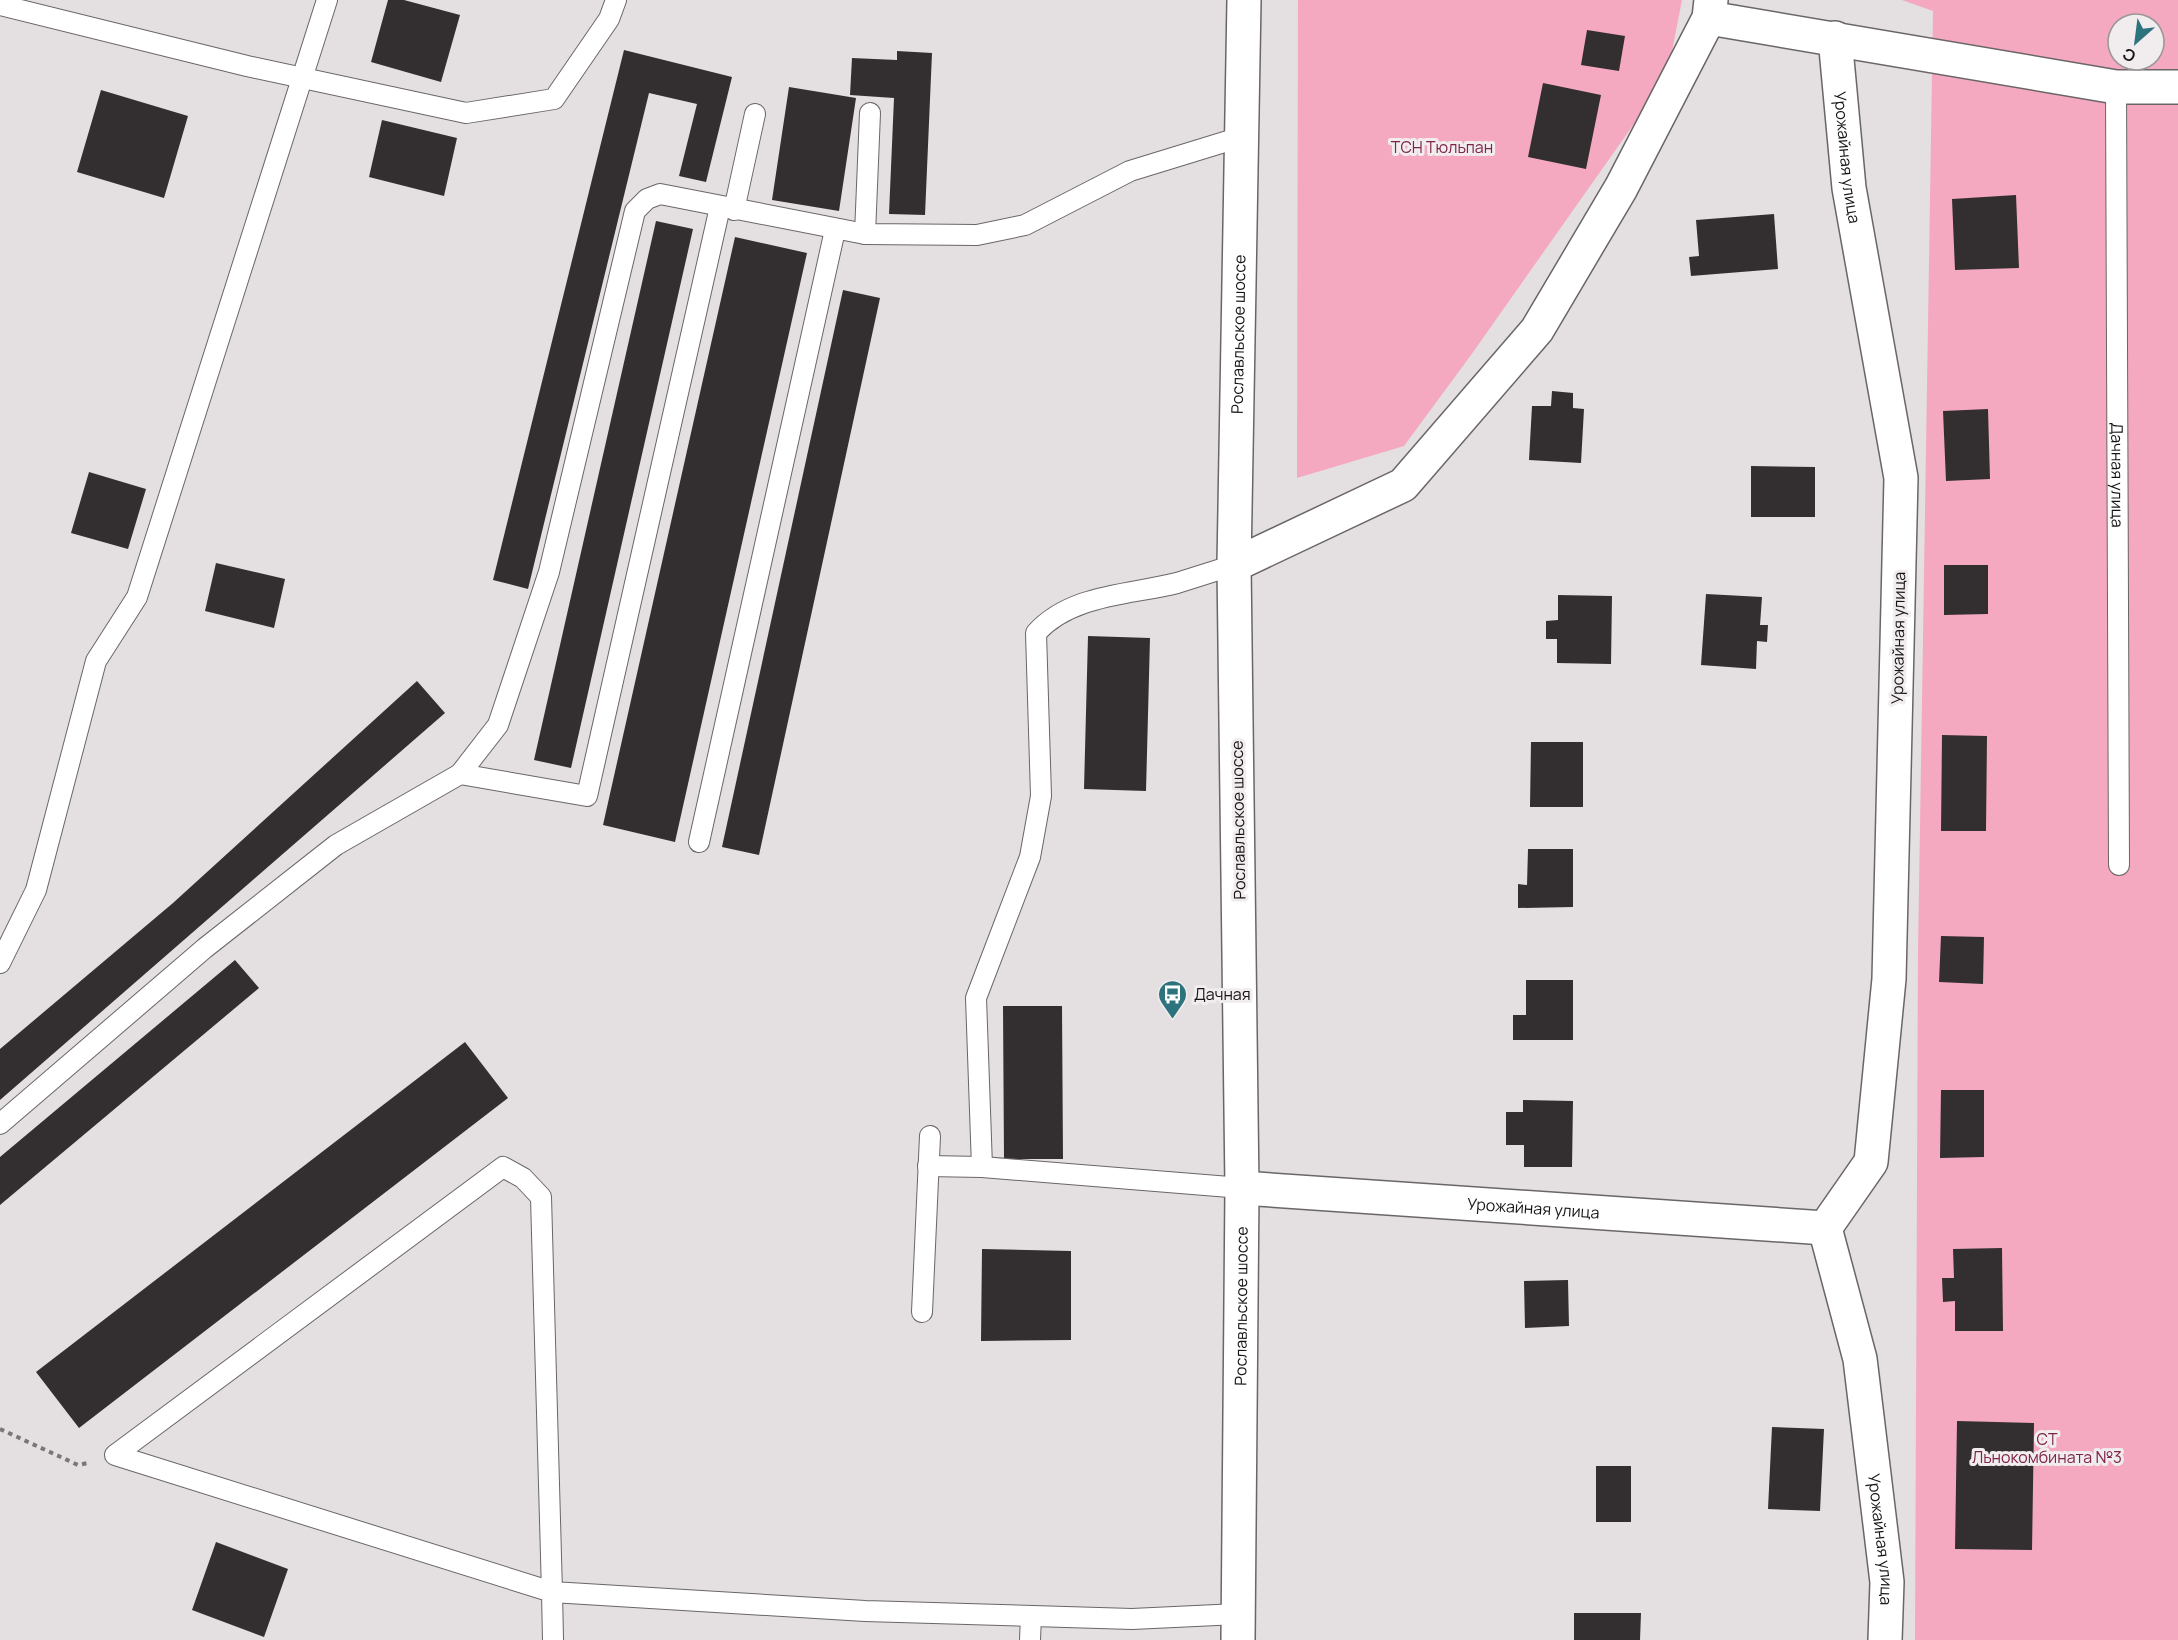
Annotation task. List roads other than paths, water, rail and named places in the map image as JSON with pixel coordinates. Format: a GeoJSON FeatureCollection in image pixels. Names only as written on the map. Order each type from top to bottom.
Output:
{"type":"FeatureCollection","features":[{"type":"Feature","properties":{"kind":"street","name":"Рославльское шоссе"},"geometry":{"type":"LineString","coordinates":[[1238,1627],[1242,1188],[1234,565],[1245,0]]}},
{"type":"Feature","properties":{"kind":"street"},"geometry":{"type":"LineString","coordinates":[[1234,565],[1403,485],[1537,330],[1621,188],[1710,9],[1835,38],[2116,87],[2178,87]]}},
{"type":"Feature","properties":{"kind":"street","name":"Урожайная улица"},"geometry":{"type":"LineString","coordinates":[[1835,38],[1849,188],[1901,478],[1889,979],[1871,1162],[1825,1228],[1860,1359],[1887,1581],[1885,1640]]}},
{"type":"Feature","properties":{"kind":"street","name":"Урожайная улица"},"geometry":{"type":"LineString","coordinates":[[1242,1188],[1825,1228]]}},
{"type":"Feature","properties":{"kind":"lane"},"geometry":{"type":"LineString","coordinates":[[0,963],[36,890],[96,661],[136,597],[327,0]]}},
{"type":"Feature","properties":{"kind":"lane"},"geometry":{"type":"LineString","coordinates":[[0,5],[466,113],[554,99],[609,19],[616,0]]}},
{"type":"Feature","properties":{"kind":"lane","name":"Дачная улица"},"geometry":{"type":"LineString","coordinates":[[2116,87],[2119,865]]}},
{"type":"Feature","properties":{"kind":"lane"},"geometry":{"type":"LineString","coordinates":[[865,234],[870,113]]}},
{"type":"Feature","properties":{"kind":"lane"},"geometry":{"type":"LineString","coordinates":[[460,774],[587,796],[727,208],[755,114]]}},
{"type":"Feature","properties":{"kind":"lane"},"geometry":{"type":"LineString","coordinates":[[0,1124],[205,948],[336,844],[460,774],[498,725],[549,572],[635,211],[646,199],[660,194],[835,230],[865,234],[977,235],[1025,225],[1130,171],[1244,136]]}},
{"type":"Feature","properties":{"kind":"lane"},"geometry":{"type":"LineString","coordinates":[[699,842],[835,230]]}},
{"type":"Feature","properties":{"kind":"lane"},"geometry":{"type":"LineString","coordinates":[[982,1167],[976,998],[1030,857],[1041,796],[1036,633],[1049,618],[1076,605],[1177,583],[1234,565]]}},
{"type":"Feature","properties":{"kind":"lane"},"geometry":{"type":"LineString","coordinates":[[922,1312],[930,1136]]}},
{"type":"Feature","properties":{"kind":"lane"},"geometry":{"type":"LineString","coordinates":[[928,1166],[982,1167],[1242,1188]]}},
{"type":"Feature","properties":{"kind":"lane"},"geometry":{"type":"LineString","coordinates":[[553,1640],[552,1592],[541,1197],[523,1178],[503,1167],[115,1455],[552,1592],[865,1611],[1132,1619],[1238,1627]]}},
{"type":"Feature","properties":{"kind":"lane"},"geometry":{"type":"LineString","coordinates":[[1030,1640],[1031,1616]]}},
{"type":"Feature","properties":{"kind":"place","name":"Дачная"},"geometry":{"type":"Point","coordinates":[1173,1020]}},
{"type":"Feature","properties":{"kind":"park label","name":"ТСН Тюльпан"},"geometry":{"type":"Point","coordinates":[1442,147]}},
{"type":"Feature","properties":{"kind":"park label","name":"СТ Льнокомбината №3"},"geometry":{"type":"Point","coordinates":[2047,1448]}}]}
